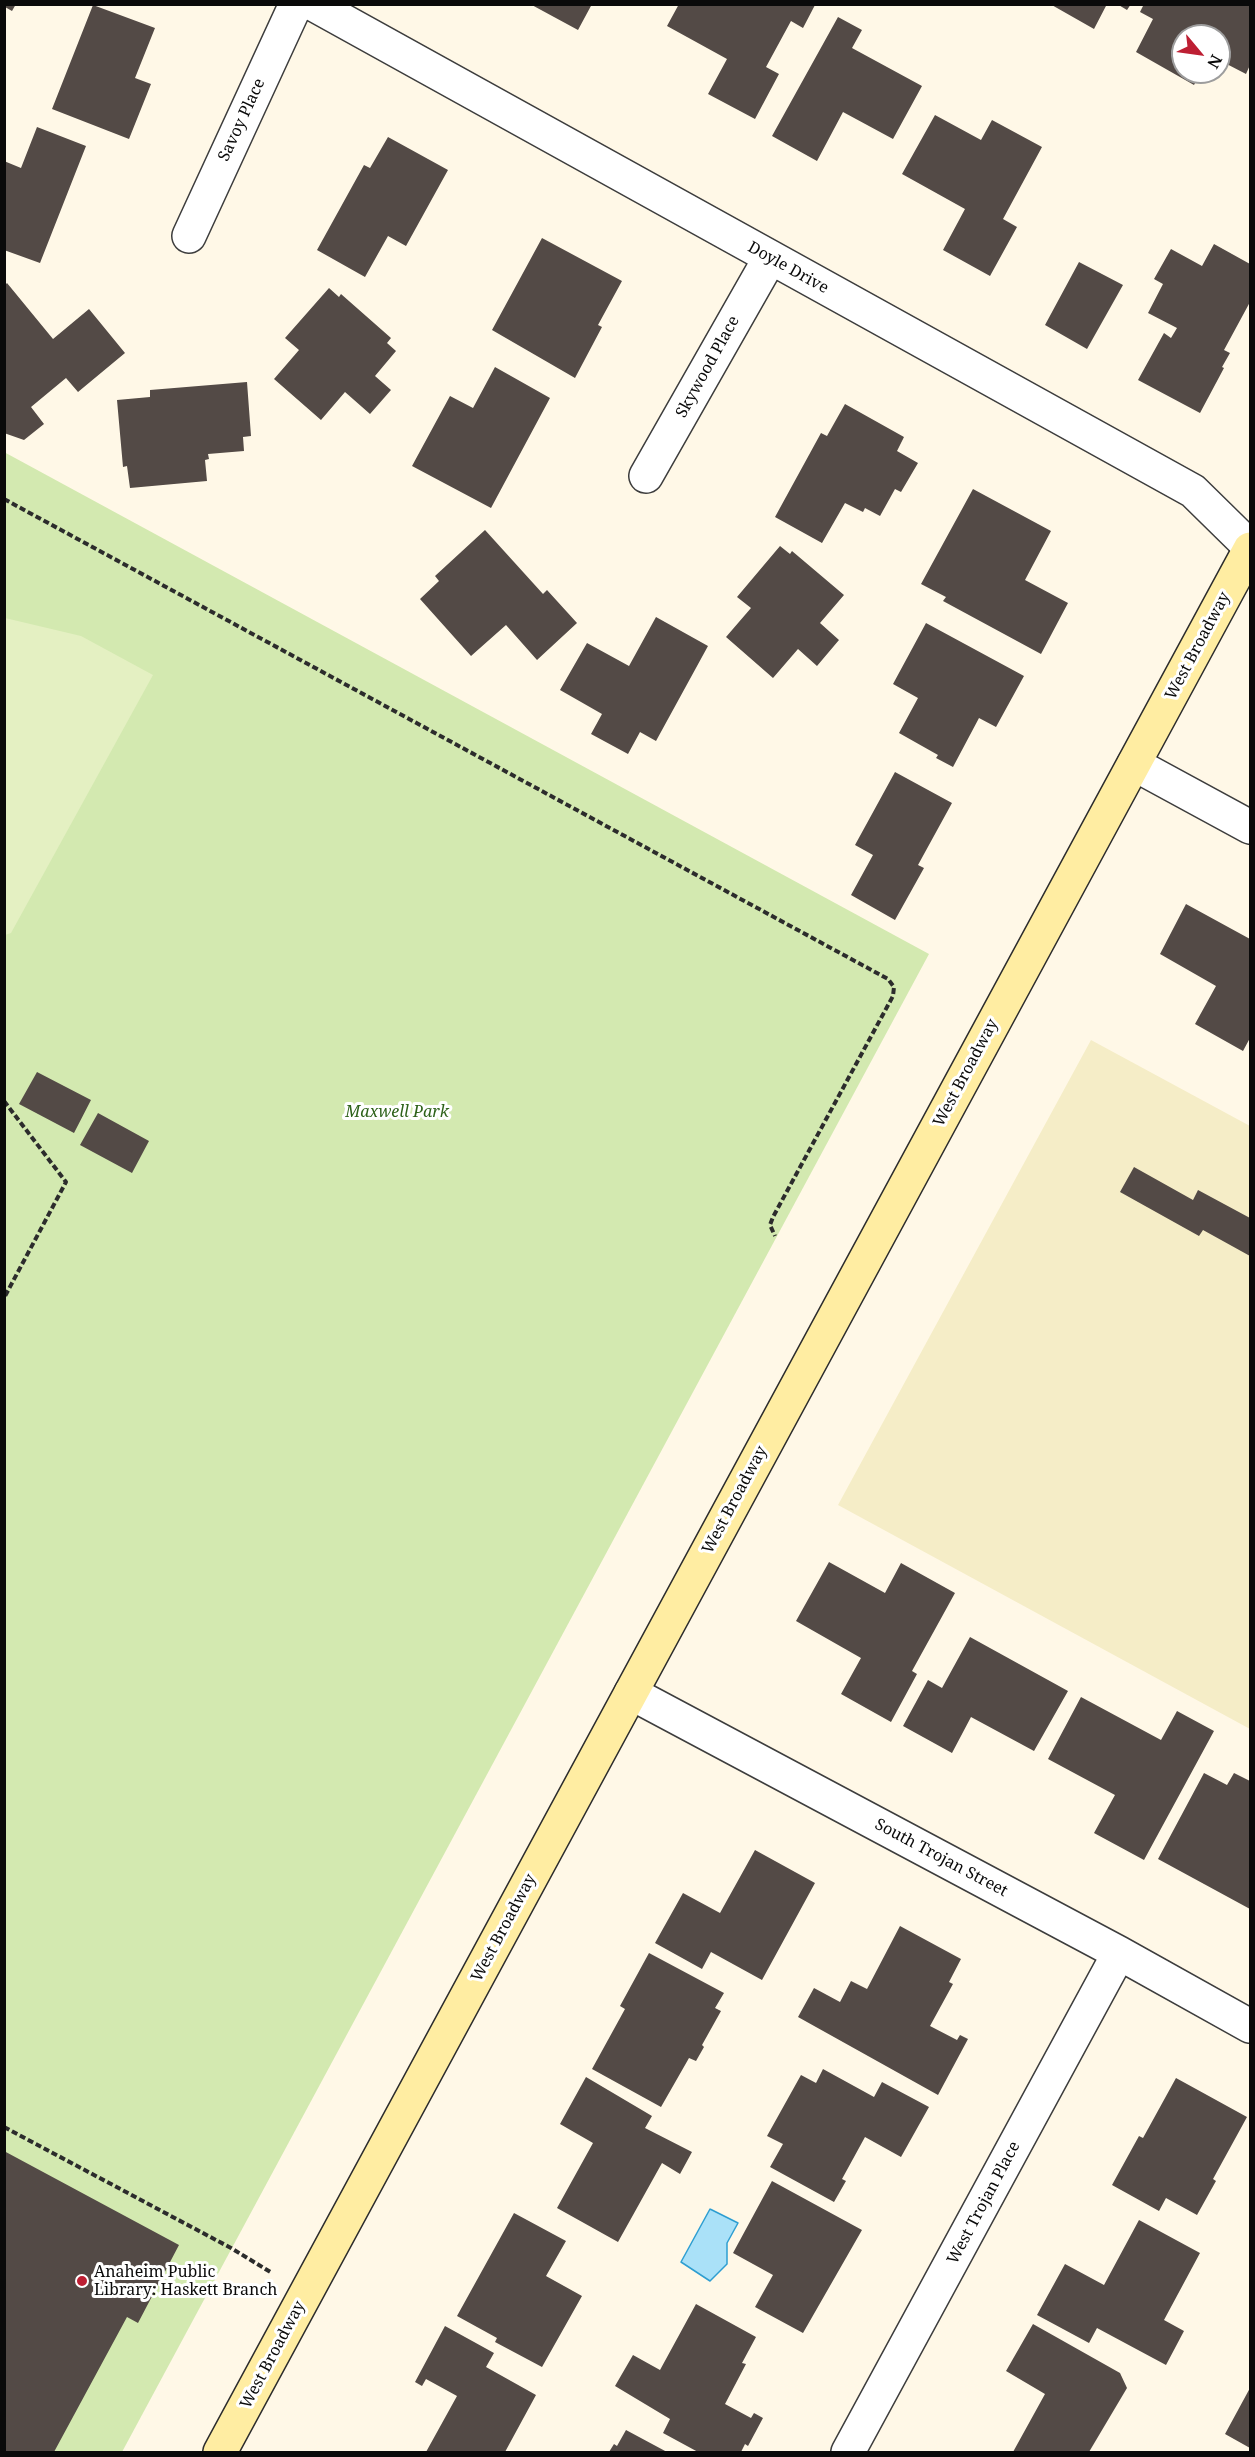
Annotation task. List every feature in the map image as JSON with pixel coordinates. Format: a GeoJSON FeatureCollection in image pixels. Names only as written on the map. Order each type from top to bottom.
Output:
{"type":"FeatureCollection","features":[{"type":"Feature","properties":{"kind":"main road","name":"West Broadway"},"geometry":{"type":"LineString","coordinates":[[220,2452],[1251,548]]}},
{"type":"Feature","properties":{"kind":"street","name":"Savoy Place"},"geometry":{"type":"LineString","coordinates":[[189,236],[296,4]]}},
{"type":"Feature","properties":{"kind":"street","name":"Doyle Drive"},"geometry":{"type":"LineString","coordinates":[[313,4],[1193,491],[1251,548]]}},
{"type":"Feature","properties":{"kind":"street","name":"Skywood Place"},"geometry":{"type":"LineString","coordinates":[[646,476],[770,258]]}},
{"type":"Feature","properties":{"kind":"street"},"geometry":{"type":"LineString","coordinates":[[1134,764],[1251,827]]}},
{"type":"Feature","properties":{"kind":"street","name":"South Trojan Street"},"geometry":{"type":"LineString","coordinates":[[631,1693],[1119,1953],[1251,2026]]}},
{"type":"Feature","properties":{"kind":"street","name":"West Trojan Place"},"geometry":{"type":"LineString","coordinates":[[849,2452],[1119,1953]]}},
{"type":"Feature","properties":{"kind":"path"},"geometry":{"type":"LineString","coordinates":[[4,500],[888,979],[894,987],[893,996],[773,1217],[770,1225],[775,1236]]}},
{"type":"Feature","properties":{"kind":"path"},"geometry":{"type":"LineString","coordinates":[[4,1101],[66,1182],[4,1298]]}},
{"type":"Feature","properties":{"kind":"path"},"geometry":{"type":"LineString","coordinates":[[4,2127],[231,2248],[306,2293]]}},
{"type":"Feature","properties":{"kind":"shaded area"},"geometry":{"type":"Polygon","coordinates":[[[1091,1040],[1250,1126],[1250,1729],[838,1505],[1091,1040]]]}},
{"type":"Feature","properties":{"kind":"green space","name":"Maxwell Park"},"geometry":{"type":"Polygon","coordinates":[[[4,452],[929,954],[122,2452],[5,2452],[4,452]]]}},
{"type":"Feature","properties":{"kind":"green space"},"geometry":{"type":"Polygon","coordinates":[[[5,618],[81,636],[153,675],[11,933],[5,935],[5,618]]]}},
{"type":"Feature","properties":{"kind":"water"},"geometry":{"type":"Polygon","coordinates":[[[710,2209],[738,2223],[727,2243],[727,2264],[710,2281],[681,2262],[710,2209]]]}},
{"type":"Feature","properties":{"kind":"building"},"geometry":{"type":"Polygon","coordinates":[[[5,4],[16,4],[12,11],[5,7],[5,4]]]}},
{"type":"Feature","properties":{"kind":"building"},"geometry":{"type":"Polygon","coordinates":[[[530,4],[592,4],[578,30],[530,4]]]}},
{"type":"Feature","properties":{"kind":"building"},"geometry":{"type":"Polygon","coordinates":[[[679,4],[815,5],[803,28],[791,21],[766,67],[779,74],[755,119],[708,94],[727,59],[667,26],[679,4]]]}},
{"type":"Feature","properties":{"kind":"building"},"geometry":{"type":"Polygon","coordinates":[[[1050,4],[1107,4],[1094,29],[1050,4]]]}},
{"type":"Feature","properties":{"kind":"building"},"geometry":{"type":"Polygon","coordinates":[[[1117,4],[1131,4],[1127,10],[1117,4]]]}},
{"type":"Feature","properties":{"kind":"building"},"geometry":{"type":"Polygon","coordinates":[[[1144,4],[1250,4],[1250,65],[1246,74],[1231,66],[1231,24],[1171,24],[1171,72],[1136,52],[1153,19],[1140,12],[1144,4]]]}},
{"type":"Feature","properties":{"kind":"building"},"geometry":{"type":"Polygon","coordinates":[[[93,5],[155,28],[135,78],[151,84],[129,139],[52,109],[93,5]]]}},
{"type":"Feature","properties":{"kind":"building"},"geometry":{"type":"Polygon","coordinates":[[[838,17],[862,30],[852,48],[922,86],[893,139],[843,112],[817,161],[772,136],[838,17]]]}},
{"type":"Feature","properties":{"kind":"building"},"geometry":{"type":"Polygon","coordinates":[[[935,115],[981,140],[992,120],[1042,147],[1003,219],[1017,227],[990,276],[943,250],[965,209],[902,174],[935,115]]]}},
{"type":"Feature","properties":{"kind":"building"},"geometry":{"type":"Polygon","coordinates":[[[37,127],[86,146],[40,263],[4,250],[4,161],[21,168],[37,127]]]}},
{"type":"Feature","properties":{"kind":"building"},"geometry":{"type":"Polygon","coordinates":[[[388,137],[448,170],[406,246],[388,236],[365,277],[317,250],[364,165],[370,168],[388,137]]]}},
{"type":"Feature","properties":{"kind":"building"},"geometry":{"type":"Polygon","coordinates":[[[542,238],[622,281],[598,325],[602,327],[575,378],[492,330],[542,238]]]}},
{"type":"Feature","properties":{"kind":"building"},"geometry":{"type":"Polygon","coordinates":[[[1214,244],[1250,264],[1250,302],[1224,350],[1230,353],[1200,413],[1138,380],[1164,333],[1171,338],[1177,328],[1148,313],[1163,284],[1154,279],[1171,249],[1202,266],[1214,244]]]}},
{"type":"Feature","properties":{"kind":"building"},"geometry":{"type":"Polygon","coordinates":[[[1079,262],[1123,285],[1087,349],[1045,325],[1079,262]]]}},
{"type":"Feature","properties":{"kind":"building"},"geometry":{"type":"Polygon","coordinates":[[[7,283],[53,339],[89,309],[125,353],[78,392],[66,378],[31,407],[44,424],[24,440],[4,433],[4,286],[7,283]]]}},
{"type":"Feature","properties":{"kind":"building"},"geometry":{"type":"Polygon","coordinates":[[[329,288],[339,297],[341,294],[391,338],[387,343],[396,351],[375,376],[391,390],[370,414],[345,392],[321,420],[274,379],[299,350],[285,338],[329,288]]]}},
{"type":"Feature","properties":{"kind":"building"},"geometry":{"type":"Polygon","coordinates":[[[495,367],[550,398],[491,508],[412,466],[450,396],[473,408],[495,367]]]}},
{"type":"Feature","properties":{"kind":"building"},"geometry":{"type":"Polygon","coordinates":[[[247,382],[251,436],[243,437],[244,451],[208,454],[209,459],[205,460],[207,481],[130,488],[127,466],[123,467],[117,400],[150,397],[150,390],[247,382]]]}},
{"type":"Feature","properties":{"kind":"building"},"geometry":{"type":"Polygon","coordinates":[[[845,404],[904,437],[897,451],[918,463],[901,492],[895,489],[880,516],[865,508],[863,512],[845,503],[822,543],[775,517],[821,433],[827,436],[845,404]]]}},
{"type":"Feature","properties":{"kind":"building"},"geometry":{"type":"Polygon","coordinates":[[[973,489],[1051,531],[1025,580],[1068,603],[1041,654],[943,601],[946,597],[921,584],[973,489]]]}},
{"type":"Feature","properties":{"kind":"building"},"geometry":{"type":"Polygon","coordinates":[[[485,530],[543,594],[547,590],[577,623],[537,660],[506,625],[471,656],[420,599],[439,581],[435,576],[485,530]]]}},
{"type":"Feature","properties":{"kind":"building"},"geometry":{"type":"Polygon","coordinates":[[[780,546],[790,554],[792,551],[844,595],[820,623],[839,640],[817,666],[798,649],[773,678],[726,637],[751,608],[737,597],[780,546]]]}},
{"type":"Feature","properties":{"kind":"building"},"geometry":{"type":"Polygon","coordinates":[[[656,617],[708,646],[656,741],[640,732],[628,754],[591,734],[602,714],[560,690],[587,643],[629,666],[656,617]]]}},
{"type":"Feature","properties":{"kind":"building"},"geometry":{"type":"Polygon","coordinates":[[[926,623],[1024,676],[996,727],[979,718],[953,767],[936,758],[938,755],[899,733],[918,698],[893,684],[926,623]]]}},
{"type":"Feature","properties":{"kind":"building"},"geometry":{"type":"Polygon","coordinates":[[[895,772],[952,803],[918,865],[924,868],[895,920],[851,895],[873,855],[855,845],[895,772]]]}},
{"type":"Feature","properties":{"kind":"building"},"geometry":{"type":"Polygon","coordinates":[[[1186,904],[1250,939],[1250,1038],[1243,1051],[1195,1024],[1216,986],[1160,954],[1186,904]]]}},
{"type":"Feature","properties":{"kind":"building"},"geometry":{"type":"Polygon","coordinates":[[[37,1072],[91,1100],[74,1133],[19,1104],[37,1072]]]}},
{"type":"Feature","properties":{"kind":"building"},"geometry":{"type":"Polygon","coordinates":[[[98,1113],[149,1141],[132,1173],[80,1145],[98,1113]]]}},
{"type":"Feature","properties":{"kind":"building"},"geometry":{"type":"Polygon","coordinates":[[[1134,1167],[1193,1200],[1198,1190],[1250,1218],[1250,1256],[1203,1230],[1199,1236],[1120,1192],[1134,1167]]]}},
{"type":"Feature","properties":{"kind":"building"},"geometry":{"type":"Polygon","coordinates":[[[829,1562],[885,1593],[901,1563],[955,1593],[912,1671],[917,1674],[891,1722],[841,1694],[861,1658],[796,1621],[829,1562]]]}},
{"type":"Feature","properties":{"kind":"building"},"geometry":{"type":"Polygon","coordinates":[[[970,1637],[1068,1691],[1034,1751],[971,1717],[952,1753],[903,1726],[928,1680],[942,1688],[970,1637]]]}},
{"type":"Feature","properties":{"kind":"building"},"geometry":{"type":"Polygon","coordinates":[[[1081,1697],[1161,1740],[1177,1711],[1214,1731],[1144,1860],[1094,1833],[1115,1795],[1048,1759],[1081,1697]]]}},
{"type":"Feature","properties":{"kind":"building"},"geometry":{"type":"Polygon","coordinates":[[[1204,1773],[1227,1785],[1234,1773],[1250,1781],[1250,1909],[1158,1859],[1204,1773]]]}},
{"type":"Feature","properties":{"kind":"building"},"geometry":{"type":"Polygon","coordinates":[[[755,1850],[815,1883],[762,1980],[711,1952],[702,1969],[655,1943],[683,1893],[720,1913],[755,1850]]]}},
{"type":"Feature","properties":{"kind":"building"},"geometry":{"type":"Polygon","coordinates":[[[900,1926],[961,1959],[949,1982],[953,1984],[930,2026],[957,2040],[960,2035],[968,2039],[938,2095],[798,2017],[814,1988],[840,2002],[851,1981],[867,1989],[900,1926]]]}},
{"type":"Feature","properties":{"kind":"building"},"geometry":{"type":"Polygon","coordinates":[[[649,1953],[724,1993],[715,2008],[721,2011],[702,2045],[704,2047],[696,2061],[689,2058],[661,2107],[592,2069],[625,2009],[620,2006],[649,1953]]]}},
{"type":"Feature","properties":{"kind":"building"},"geometry":{"type":"Polygon","coordinates":[[[823,2069],[874,2097],[882,2082],[929,2107],[901,2157],[865,2137],[842,2179],[846,2181],[834,2202],[770,2167],[783,2144],[767,2136],[801,2075],[816,2083],[823,2069]]]}},
{"type":"Feature","properties":{"kind":"building"},"geometry":{"type":"Polygon","coordinates":[[[586,2077],[652,2116],[645,2128],[692,2152],[680,2174],[662,2163],[618,2242],[557,2208],[593,2143],[560,2124],[586,2077]]]}},
{"type":"Feature","properties":{"kind":"building"},"geometry":{"type":"Polygon","coordinates":[[[1176,2078],[1247,2117],[1213,2179],[1216,2181],[1197,2215],[1166,2198],[1159,2211],[1112,2185],[1139,2136],[1143,2138],[1176,2078]]]}},
{"type":"Feature","properties":{"kind":"building","name":"Anaheim Public Library: Haskett Branch"},"geometry":{"type":"Polygon","coordinates":[[[4,2151],[179,2245],[138,2323],[127,2317],[54,2452],[4,2452],[4,2151]]]}},
{"type":"Feature","properties":{"kind":"building"},"geometry":{"type":"Polygon","coordinates":[[[772,2181],[862,2230],[803,2333],[755,2307],[773,2275],[733,2253],[772,2181]]]}},
{"type":"Feature","properties":{"kind":"building"},"geometry":{"type":"Polygon","coordinates":[[[514,2213],[566,2241],[546,2276],[582,2296],[542,2367],[495,2342],[497,2338],[457,2316],[514,2213]]]}},
{"type":"Feature","properties":{"kind":"building"},"geometry":{"type":"Polygon","coordinates":[[[1139,2220],[1200,2253],[1164,2320],[1184,2331],[1166,2365],[1097,2328],[1089,2343],[1037,2315],[1065,2264],[1104,2285],[1139,2220]]]}},
{"type":"Feature","properties":{"kind":"building"},"geometry":{"type":"Polygon","coordinates":[[[696,2304],[756,2337],[742,2363],[746,2364],[725,2404],[751,2418],[754,2413],[763,2418],[748,2446],[745,2444],[741,2452],[698,2452],[663,2433],[670,2419],[615,2386],[633,2355],[660,2370],[696,2304]]]}},
{"type":"Feature","properties":{"kind":"building"},"geometry":{"type":"Polygon","coordinates":[[[1033,2324],[1120,2373],[1127,2388],[1089,2452],[1013,2452],[1045,2394],[1006,2371],[1033,2324]]]}},
{"type":"Feature","properties":{"kind":"building"},"geometry":{"type":"Polygon","coordinates":[[[445,2326],[494,2353],[486,2367],[536,2395],[505,2452],[426,2452],[457,2396],[426,2379],[422,2386],[415,2382],[445,2326]]]}},
{"type":"Feature","properties":{"kind":"building"},"geometry":{"type":"Polygon","coordinates":[[[1250,2388],[1250,2448],[1225,2434],[1250,2388]]]}},
{"type":"Feature","properties":{"kind":"building"},"geometry":{"type":"Polygon","coordinates":[[[626,2430],[667,2452],[609,2452],[614,2444],[617,2446],[626,2430]]]}},
{"type":"Feature","properties":{"kind":"place","name":"Anaheim Public Library: Haskett Branch"},"geometry":{"type":"Point","coordinates":[82,2281]}}]}
